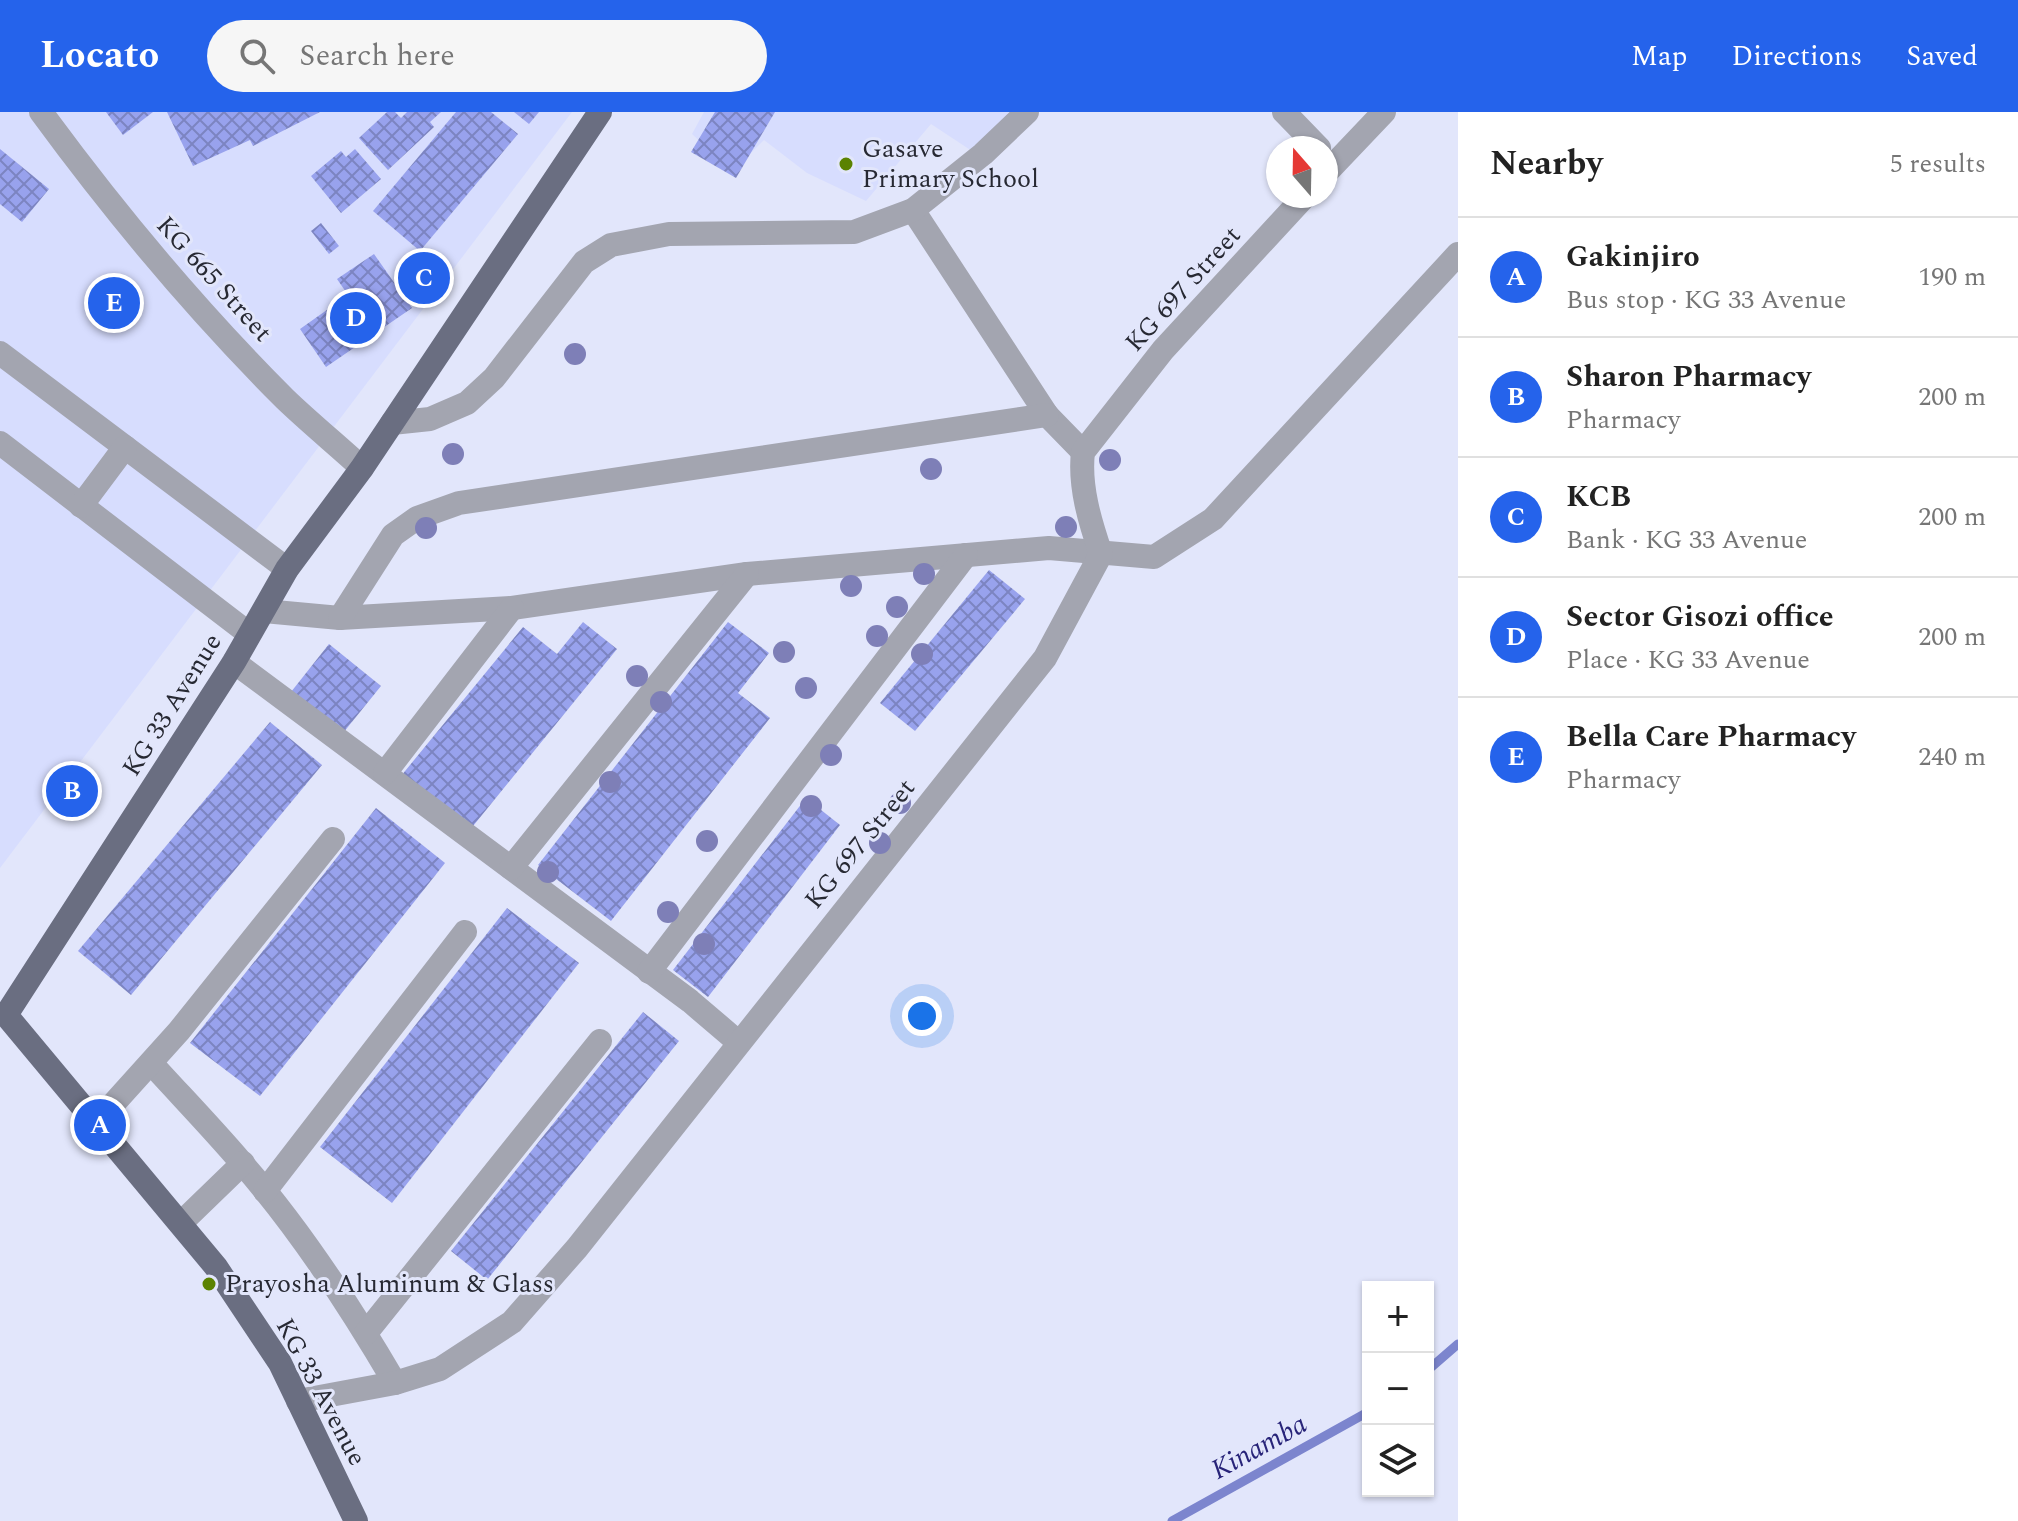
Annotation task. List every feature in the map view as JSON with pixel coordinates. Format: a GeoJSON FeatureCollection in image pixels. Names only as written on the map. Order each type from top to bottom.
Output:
{"type":"FeatureCollection","features":[{"type":"Feature","properties":{"kind":"main road","name":"KG 33 Avenue"},"geometry":{"type":"LineString","coordinates":[[356,1521],[280,1363],[216,1267],[97,1122],[2,1016],[234,662],[287,569],[362,468],[600,112]]}},
{"type":"Feature","properties":{"kind":"street","name":"KG 665 Street"},"geometry":{"type":"LineString","coordinates":[[41,112],[92,182],[174,280],[286,400],[362,468]]}},
{"type":"Feature","properties":{"kind":"street"},"geometry":{"type":"LineString","coordinates":[[392,423],[430,419],[467,403],[494,378],[584,262],[611,245],[669,234],[854,232],[913,210],[983,154],[1027,112]]}},
{"type":"Feature","properties":{"kind":"street"},"geometry":{"type":"LineString","coordinates":[[1284,112],[1305,136]]}},
{"type":"Feature","properties":{"kind":"street"},"geometry":{"type":"LineString","coordinates":[[1338,150],[1384,112]]}},
{"type":"Feature","properties":{"kind":"street","name":"KG 697 Street"},"geometry":{"type":"LineString","coordinates":[[1083,452],[1163,350],[1294,208]]}},
{"type":"Feature","properties":{"kind":"street"},"geometry":{"type":"LineString","coordinates":[[913,210],[1047,415],[1083,452],[1081,470],[1085,495],[1101,554]]}},
{"type":"Feature","properties":{"kind":"street"},"geometry":{"type":"LineString","coordinates":[[264,611],[340,618],[512,608],[747,574],[1049,548],[1154,557],[1213,519],[1458,254]]}},
{"type":"Feature","properties":{"kind":"street"},"geometry":{"type":"LineString","coordinates":[[0,353],[287,569]]}},
{"type":"Feature","properties":{"kind":"street"},"geometry":{"type":"LineString","coordinates":[[340,618],[393,535],[417,518],[459,503],[1047,415]]}},
{"type":"Feature","properties":{"kind":"street"},"geometry":{"type":"LineString","coordinates":[[0,443],[248,633]]}},
{"type":"Feature","properties":{"kind":"street"},"geometry":{"type":"LineString","coordinates":[[81,506],[125,447]]}},
{"type":"Feature","properties":{"kind":"street","name":"KG 697 Street"},"geometry":{"type":"LineString","coordinates":[[298,1401],[395,1383],[440,1369],[512,1322],[577,1248],[1045,658],[1101,554]]}},
{"type":"Feature","properties":{"kind":"street"},"geometry":{"type":"LineString","coordinates":[[649,972],[966,555]]}},
{"type":"Feature","properties":{"kind":"street"},"geometry":{"type":"LineString","coordinates":[[511,868],[747,574]]}},
{"type":"Feature","properties":{"kind":"street"},"geometry":{"type":"LineString","coordinates":[[385,773],[512,608]]}},
{"type":"Feature","properties":{"kind":"street"},"geometry":{"type":"LineString","coordinates":[[234,662],[690,1001],[738,1042]]}},
{"type":"Feature","properties":{"kind":"street"},"geometry":{"type":"LineString","coordinates":[[97,1122],[151,1063],[333,839]]}},
{"type":"Feature","properties":{"kind":"street"},"geometry":{"type":"LineString","coordinates":[[265,1191],[465,932]]}},
{"type":"Feature","properties":{"kind":"street"},"geometry":{"type":"LineString","coordinates":[[366,1333],[600,1041]]}},
{"type":"Feature","properties":{"kind":"street"},"geometry":{"type":"LineString","coordinates":[[151,1063],[243,1163],[295,1229],[366,1333],[395,1383]]}},
{"type":"Feature","properties":{"kind":"street"},"geometry":{"type":"LineString","coordinates":[[181,1223],[243,1163]]}},
{"type":"Feature","properties":{"kind":"shaded area"},"geometry":{"type":"Polygon","coordinates":[[[0,112],[572,112],[0,868],[0,112]]]}},
{"type":"Feature","properties":{"kind":"shaded area","name":"Gasave Primary School"},"geometry":{"type":"Polygon","coordinates":[[[704,112],[1020,112],[978,155],[931,124],[866,201],[807,173],[764,140],[732,172],[692,134],[704,112]]]}},
{"type":"Feature","properties":{"kind":"building"},"geometry":{"type":"Polygon","coordinates":[[[106,112],[153,112],[123,135],[106,112]]]}},
{"type":"Feature","properties":{"kind":"building"},"geometry":{"type":"Polygon","coordinates":[[[167,112],[320,112],[253,146],[250,140],[193,166],[167,112]]]}},
{"type":"Feature","properties":{"kind":"building"},"geometry":{"type":"Polygon","coordinates":[[[387,112],[395,112],[401,118],[407,112],[441,112],[430,122],[434,127],[388,170],[359,138],[387,112]]]}},
{"type":"Feature","properties":{"kind":"building"},"geometry":{"type":"Polygon","coordinates":[[[456,112],[491,112],[518,134],[420,251],[373,211],[456,112]]]}},
{"type":"Feature","properties":{"kind":"building"},"geometry":{"type":"Polygon","coordinates":[[[514,112],[539,112],[529,124],[514,112]]]}},
{"type":"Feature","properties":{"kind":"building"},"geometry":{"type":"Polygon","coordinates":[[[715,112],[775,112],[736,178],[691,152],[715,112]]]}},
{"type":"Feature","properties":{"kind":"building"},"geometry":{"type":"Polygon","coordinates":[[[0,149],[49,189],[22,222],[0,204],[0,149]]]}},
{"type":"Feature","properties":{"kind":"building"},"geometry":{"type":"Polygon","coordinates":[[[355,149],[381,179],[341,213],[311,176],[341,151],[346,157],[355,149]]]}},
{"type":"Feature","properties":{"kind":"building"},"geometry":{"type":"Polygon","coordinates":[[[321,223],[339,246],[329,254],[311,231],[321,223]]]}},
{"type":"Feature","properties":{"kind":"building"},"geometry":{"type":"Polygon","coordinates":[[[374,254],[412,308],[326,367],[300,329],[348,295],[337,279],[374,254]]]}},
{"type":"Feature","properties":{"kind":"building"},"geometry":{"type":"Polygon","coordinates":[[[989,570],[1025,599],[915,731],[880,703],[989,570]]]}},
{"type":"Feature","properties":{"kind":"building"},"geometry":{"type":"Polygon","coordinates":[[[583,622],[617,649],[469,831],[401,776],[523,627],[557,654],[583,622]]]}},
{"type":"Feature","properties":{"kind":"building"},"geometry":{"type":"Polygon","coordinates":[[[728,622],[769,653],[738,693],[770,718],[611,921],[538,865],[728,622]]]}},
{"type":"Feature","properties":{"kind":"building"},"geometry":{"type":"Polygon","coordinates":[[[329,644],[381,686],[343,733],[291,692],[329,644]]]}},
{"type":"Feature","properties":{"kind":"building"},"geometry":{"type":"Polygon","coordinates":[[[270,722],[322,765],[131,995],[78,951],[270,722]]]}},
{"type":"Feature","properties":{"kind":"building"},"geometry":{"type":"Polygon","coordinates":[[[806,798],[840,825],[708,997],[673,970],[806,798]]]}},
{"type":"Feature","properties":{"kind":"building"},"geometry":{"type":"Polygon","coordinates":[[[376,808],[445,863],[260,1096],[190,1043],[376,808]]]}},
{"type":"Feature","properties":{"kind":"building"},"geometry":{"type":"Polygon","coordinates":[[[507,908],[579,963],[392,1203],[320,1147],[507,908]]]}},
{"type":"Feature","properties":{"kind":"building"},"geometry":{"type":"Polygon","coordinates":[[[643,1012],[679,1041],[487,1280],[451,1251],[643,1012]]]}},
{"type":"Feature","properties":{"kind":"waterway","name":"Kinamba"},"geometry":{"type":"LineString","coordinates":[[1434,1365],[1458,1344]]}},
{"type":"Feature","properties":{"kind":"waterway","name":"Kinamba"},"geometry":{"type":"LineString","coordinates":[[1172,1521],[1362,1415]]}},
{"type":"Feature","properties":{"kind":"place","name":"Gasave Primary School"},"geometry":{"type":"Point","coordinates":[846,164]}},
{"type":"Feature","properties":{"kind":"place","name":"KCB"},"geometry":{"type":"Point","coordinates":[424,278]}},
{"type":"Feature","properties":{"kind":"place","name":"Bella Care Pharmacy"},"geometry":{"type":"Point","coordinates":[114,303]}},
{"type":"Feature","properties":{"kind":"place","name":"Sector Gisozi office"},"geometry":{"type":"Point","coordinates":[356,318]}},
{"type":"Feature","properties":{"kind":"place","name":"Sharon Pharmacy"},"geometry":{"type":"Point","coordinates":[72,791]}},
{"type":"Feature","properties":{"kind":"place","name":"Gakinjiro"},"geometry":{"type":"Point","coordinates":[100,1125]}},
{"type":"Feature","properties":{"kind":"place","name":"Prayosha Aluminum & Glass"},"geometry":{"type":"Point","coordinates":[209,1284]}}]}
